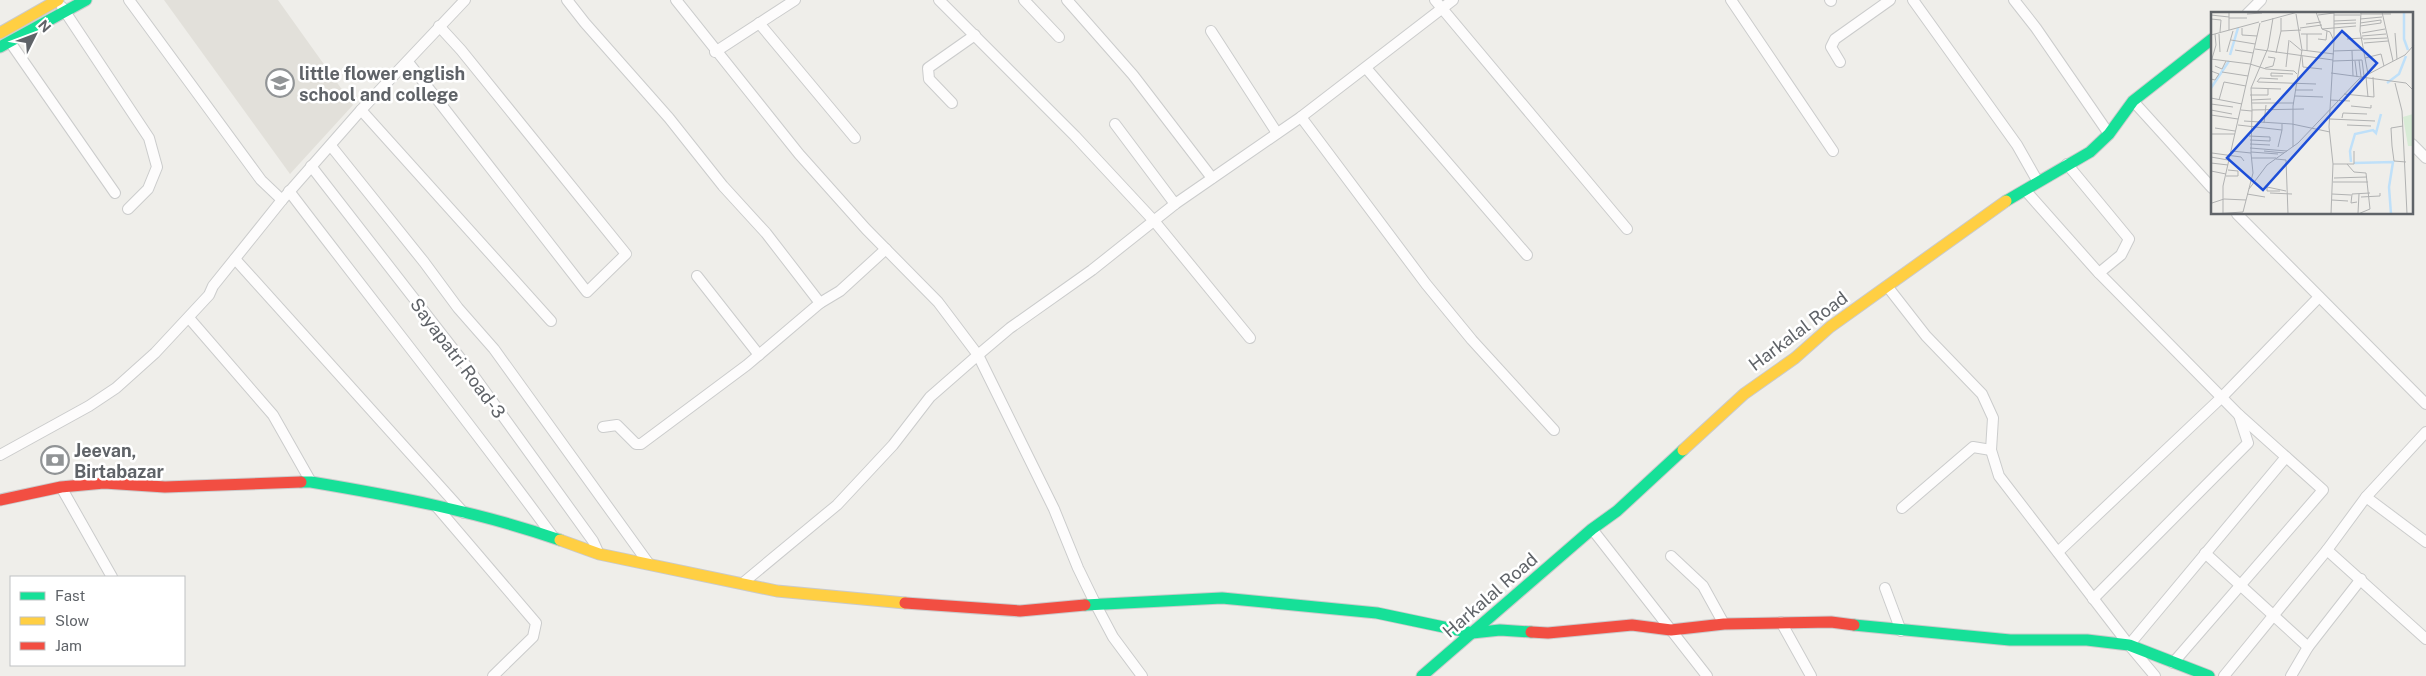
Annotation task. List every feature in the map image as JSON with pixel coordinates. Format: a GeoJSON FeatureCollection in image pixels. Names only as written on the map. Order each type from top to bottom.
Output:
{"type":"FeatureCollection","features":[{"type":"Feature","properties":{"kind":"street"},"geometry":{"type":"LineString","coordinates":[[0,33],[57,0],[149,138],[157,167],[148,188],[128,209]]}},
{"type":"Feature","properties":{"kind":"street"},"geometry":{"type":"LineString","coordinates":[[86,0],[65,12],[55,15],[5,45],[115,193]]}},
{"type":"Feature","properties":{"kind":"street"},"geometry":{"type":"LineString","coordinates":[[129,0],[261,180],[282,200]]}},
{"type":"Feature","properties":{"kind":"street"},"geometry":{"type":"LineString","coordinates":[[0,455],[89,406],[116,388],[189,318],[289,191],[361,110],[465,0]]}},
{"type":"Feature","properties":{"kind":"street"},"geometry":{"type":"LineString","coordinates":[[567,0],[584,23],[669,118],[723,186],[766,234],[820,303]]}},
{"type":"Feature","properties":{"kind":"street"},"geometry":{"type":"LineString","coordinates":[[676,0],[715,52],[826,186],[938,302],[978,354],[1054,509],[1096,605],[1113,637],[1142,676]]}},
{"type":"Feature","properties":{"kind":"street"},"geometry":{"type":"LineString","coordinates":[[715,52],[794,0]]}},
{"type":"Feature","properties":{"kind":"street"},"geometry":{"type":"LineString","coordinates":[[939,0],[1155,222],[1250,338]]}},
{"type":"Feature","properties":{"kind":"street"},"geometry":{"type":"LineString","coordinates":[[1024,0],[1059,36]]}},
{"type":"Feature","properties":{"kind":"street"},"geometry":{"type":"LineString","coordinates":[[1067,0],[1133,75],[1212,178]]}},
{"type":"Feature","properties":{"kind":"street"},"geometry":{"type":"LineString","coordinates":[[744,582],[837,505],[893,446],[930,397],[978,354],[1155,222],[1175,204],[1301,117],[1366,68],[1438,4],[1453,0]]}},
{"type":"Feature","properties":{"kind":"street"},"geometry":{"type":"LineString","coordinates":[[1732,0],[1833,151]]}},
{"type":"Feature","properties":{"kind":"street"},"geometry":{"type":"LineString","coordinates":[[1840,62],[1832,50],[1831,43],[1890,0]]}},
{"type":"Feature","properties":{"kind":"street"},"geometry":{"type":"LineString","coordinates":[[1913,0],[2016,145],[2038,182]]}},
{"type":"Feature","properties":{"kind":"street"},"geometry":{"type":"LineString","coordinates":[[2014,0],[2036,28],[2109,134]]}},
{"type":"Feature","properties":{"kind":"street"},"geometry":{"type":"LineString","coordinates":[[2249,12],[2261,0]]}},
{"type":"Feature","properties":{"kind":"street"},"geometry":{"type":"LineString","coordinates":[[1438,4],[1627,229]]}},
{"type":"Feature","properties":{"kind":"street"},"geometry":{"type":"LineString","coordinates":[[759,23],[855,138]]}},
{"type":"Feature","properties":{"kind":"street"},"geometry":{"type":"LineString","coordinates":[[408,62],[587,292],[626,254],[467,57],[439,26]]}},
{"type":"Feature","properties":{"kind":"street"},"geometry":{"type":"LineString","coordinates":[[1211,31],[1277,133]]}},
{"type":"Feature","properties":{"kind":"street"},"geometry":{"type":"LineString","coordinates":[[952,103],[929,79],[928,68],[975,36]]}},
{"type":"Feature","properties":{"kind":"street","name":"Harkalal Road"},"geometry":{"type":"LineString","coordinates":[[1422,676],[1592,529],[1617,511],[1744,394],[1887,286],[2038,182],[2090,152],[2109,134],[2134,102],[2211,40]]}},
{"type":"Feature","properties":{"kind":"street"},"geometry":{"type":"LineString","coordinates":[[1366,68],[1527,255]]}},
{"type":"Feature","properties":{"kind":"street"},"geometry":{"type":"LineString","coordinates":[[2134,102],[2211,187]]}},
{"type":"Feature","properties":{"kind":"street"},"geometry":{"type":"LineString","coordinates":[[361,110],[551,321]]}},
{"type":"Feature","properties":{"kind":"street"},"geometry":{"type":"LineString","coordinates":[[1301,117],[1426,284],[1472,340],[1554,430]]}},
{"type":"Feature","properties":{"kind":"street"},"geometry":{"type":"LineString","coordinates":[[1115,124],[1175,204]]}},
{"type":"Feature","properties":{"kind":"street"},"geometry":{"type":"LineString","coordinates":[[331,146],[424,262],[458,308],[494,349],[649,564]]}},
{"type":"Feature","properties":{"kind":"street"},"geometry":{"type":"LineString","coordinates":[[2414,146],[2426,158]]}},
{"type":"Feature","properties":{"kind":"street"},"geometry":{"type":"LineString","coordinates":[[2067,164],[2129,239],[2121,255],[2099,273]]}},
{"type":"Feature","properties":{"kind":"street","name":"Sayapatri Road-3"},"geometry":{"type":"LineString","coordinates":[[311,166],[471,372],[593,541],[599,554]]}},
{"type":"Feature","properties":{"kind":"street"},"geometry":{"type":"LineString","coordinates":[[2026,190],[2099,273],[2238,414],[2323,490],[2172,663]]}},
{"type":"Feature","properties":{"kind":"street"},"geometry":{"type":"LineString","coordinates":[[289,191],[556,540]]}},
{"type":"Feature","properties":{"kind":"street"},"geometry":{"type":"LineString","coordinates":[[2238,215],[2426,404]]}},
{"type":"Feature","properties":{"kind":"street"},"geometry":{"type":"LineString","coordinates":[[603,427],[617,425],[636,444],[641,444],[759,354],[820,303],[840,291],[886,249]]}},
{"type":"Feature","properties":{"kind":"street"},"geometry":{"type":"LineString","coordinates":[[235,259],[464,513]]}},
{"type":"Feature","properties":{"kind":"street"},"geometry":{"type":"LineString","coordinates":[[697,276],[759,354]]}},
{"type":"Feature","properties":{"kind":"street"},"geometry":{"type":"LineString","coordinates":[[1887,286],[1926,336],[1982,394],[1993,418],[1992,450],[1999,476],[2129,646],[2155,676]]}},
{"type":"Feature","properties":{"kind":"street"},"geometry":{"type":"LineString","coordinates":[[2058,552],[2222,397],[2319,297]]}},
{"type":"Feature","properties":{"kind":"street"},"geometry":{"type":"LineString","coordinates":[[189,318],[273,415],[311,482]]}},
{"type":"Feature","properties":{"kind":"street"},"geometry":{"type":"LineString","coordinates":[[2093,599],[2248,443],[2238,414]]}},
{"type":"Feature","properties":{"kind":"street"},"geometry":{"type":"LineString","coordinates":[[2224,676],[2327,550],[2366,497],[2426,432]]}},
{"type":"Feature","properties":{"kind":"street"},"geometry":{"type":"LineString","coordinates":[[1902,508],[1973,448],[1992,450]]}},
{"type":"Feature","properties":{"kind":"street"},"geometry":{"type":"LineString","coordinates":[[2129,646],[2286,457]]}},
{"type":"Feature","properties":{"kind":"street"},"geometry":{"type":"LineString","coordinates":[[0,500],[61,487],[104,483],[165,488],[311,482],[404,498],[527,530],[599,554],[744,582],[777,591],[830,597],[1020,611],[1222,598],[1377,613],[1472,633],[1500,630],[1548,633],[1632,625],[1671,630],[1724,624],[1831,622],[1901,631],[2010,640],[2086,640],[2129,646],[2209,676]]}},
{"type":"Feature","properties":{"kind":"street"},"geometry":{"type":"LineString","coordinates":[[61,487],[111,576]]}},
{"type":"Feature","properties":{"kind":"street"},"geometry":{"type":"LineString","coordinates":[[2366,497],[2426,542]]}},
{"type":"Feature","properties":{"kind":"street"},"geometry":{"type":"LineString","coordinates":[[436,506],[536,623],[533,637],[493,676]]}},
{"type":"Feature","properties":{"kind":"street"},"geometry":{"type":"LineString","coordinates":[[1592,529],[1707,676]]}},
{"type":"Feature","properties":{"kind":"street"},"geometry":{"type":"LineString","coordinates":[[2327,550],[2426,639]]}},
{"type":"Feature","properties":{"kind":"street"},"geometry":{"type":"LineString","coordinates":[[2205,553],[2308,647]]}},
{"type":"Feature","properties":{"kind":"street"},"geometry":{"type":"LineString","coordinates":[[1671,556],[1703,586],[1724,624]]}},
{"type":"Feature","properties":{"kind":"street"},"geometry":{"type":"LineString","coordinates":[[2291,676],[2308,647],[2361,579]]}},
{"type":"Feature","properties":{"kind":"street"},"geometry":{"type":"LineString","coordinates":[[1884,588],[1901,631]]}},
{"type":"Feature","properties":{"kind":"street"},"geometry":{"type":"LineString","coordinates":[[1781,622],[1811,676]]}},
{"type":"Feature","properties":{"kind":"shaded area","name":"little flower english school and college"},"geometry":{"type":"Polygon","coordinates":[[[164,0],[278,0],[353,105],[290,174],[164,0]]]}},
{"type":"Feature","properties":{"kind":"traffic: fast"},"geometry":{"type":"LineString","coordinates":[[0,47],[86,0]]}},
{"type":"Feature","properties":{"kind":"traffic: fast"},"geometry":{"type":"LineString","coordinates":[[2006,201],[2090,152],[2109,134],[2133,101],[2211,40]]}},
{"type":"Feature","properties":{"kind":"traffic: fast"},"geometry":{"type":"LineString","coordinates":[[1422,676],[1592,529],[1617,511],[1683,450]]}},
{"type":"Feature","properties":{"kind":"traffic: fast"},"geometry":{"type":"LineString","coordinates":[[301,482],[342,487],[437,506],[499,521],[560,540]]}},
{"type":"Feature","properties":{"kind":"traffic: fast"},"geometry":{"type":"LineString","coordinates":[[1085,605],[1222,598],[1377,613],[1472,633],[1500,630],[1531,632]]}},
{"type":"Feature","properties":{"kind":"traffic: fast"},"geometry":{"type":"LineString","coordinates":[[1854,625],[2010,640],[2087,640],[2129,645],[2209,676]]}},
{"type":"Feature","properties":{"kind":"traffic: slow"},"geometry":{"type":"LineString","coordinates":[[0,33],[58,0]]}},
{"type":"Feature","properties":{"kind":"traffic: slow"},"geometry":{"type":"LineString","coordinates":[[1683,450],[1744,394],[1795,358],[1830,327],[2006,201]]}},
{"type":"Feature","properties":{"kind":"traffic: slow"},"geometry":{"type":"LineString","coordinates":[[560,540],[599,554],[777,591],[905,603]]}},
{"type":"Feature","properties":{"kind":"traffic: jam"},"geometry":{"type":"LineString","coordinates":[[0,500],[61,487],[104,483],[165,487],[301,482]]}},
{"type":"Feature","properties":{"kind":"traffic: jam"},"geometry":{"type":"LineString","coordinates":[[905,603],[1020,611],[1085,605]]}},
{"type":"Feature","properties":{"kind":"traffic: jam"},"geometry":{"type":"LineString","coordinates":[[1531,632],[1548,633],[1632,625],[1671,630],[1724,624],[1831,622],[1854,625]]}},
{"type":"Feature","properties":{"kind":"place","name":"little flower english school and college"},"geometry":{"type":"Point","coordinates":[280,83]}},
{"type":"Feature","properties":{"kind":"place","name":"Jeevan, Birtabazar"},"geometry":{"type":"Point","coordinates":[55,460]}}]}
